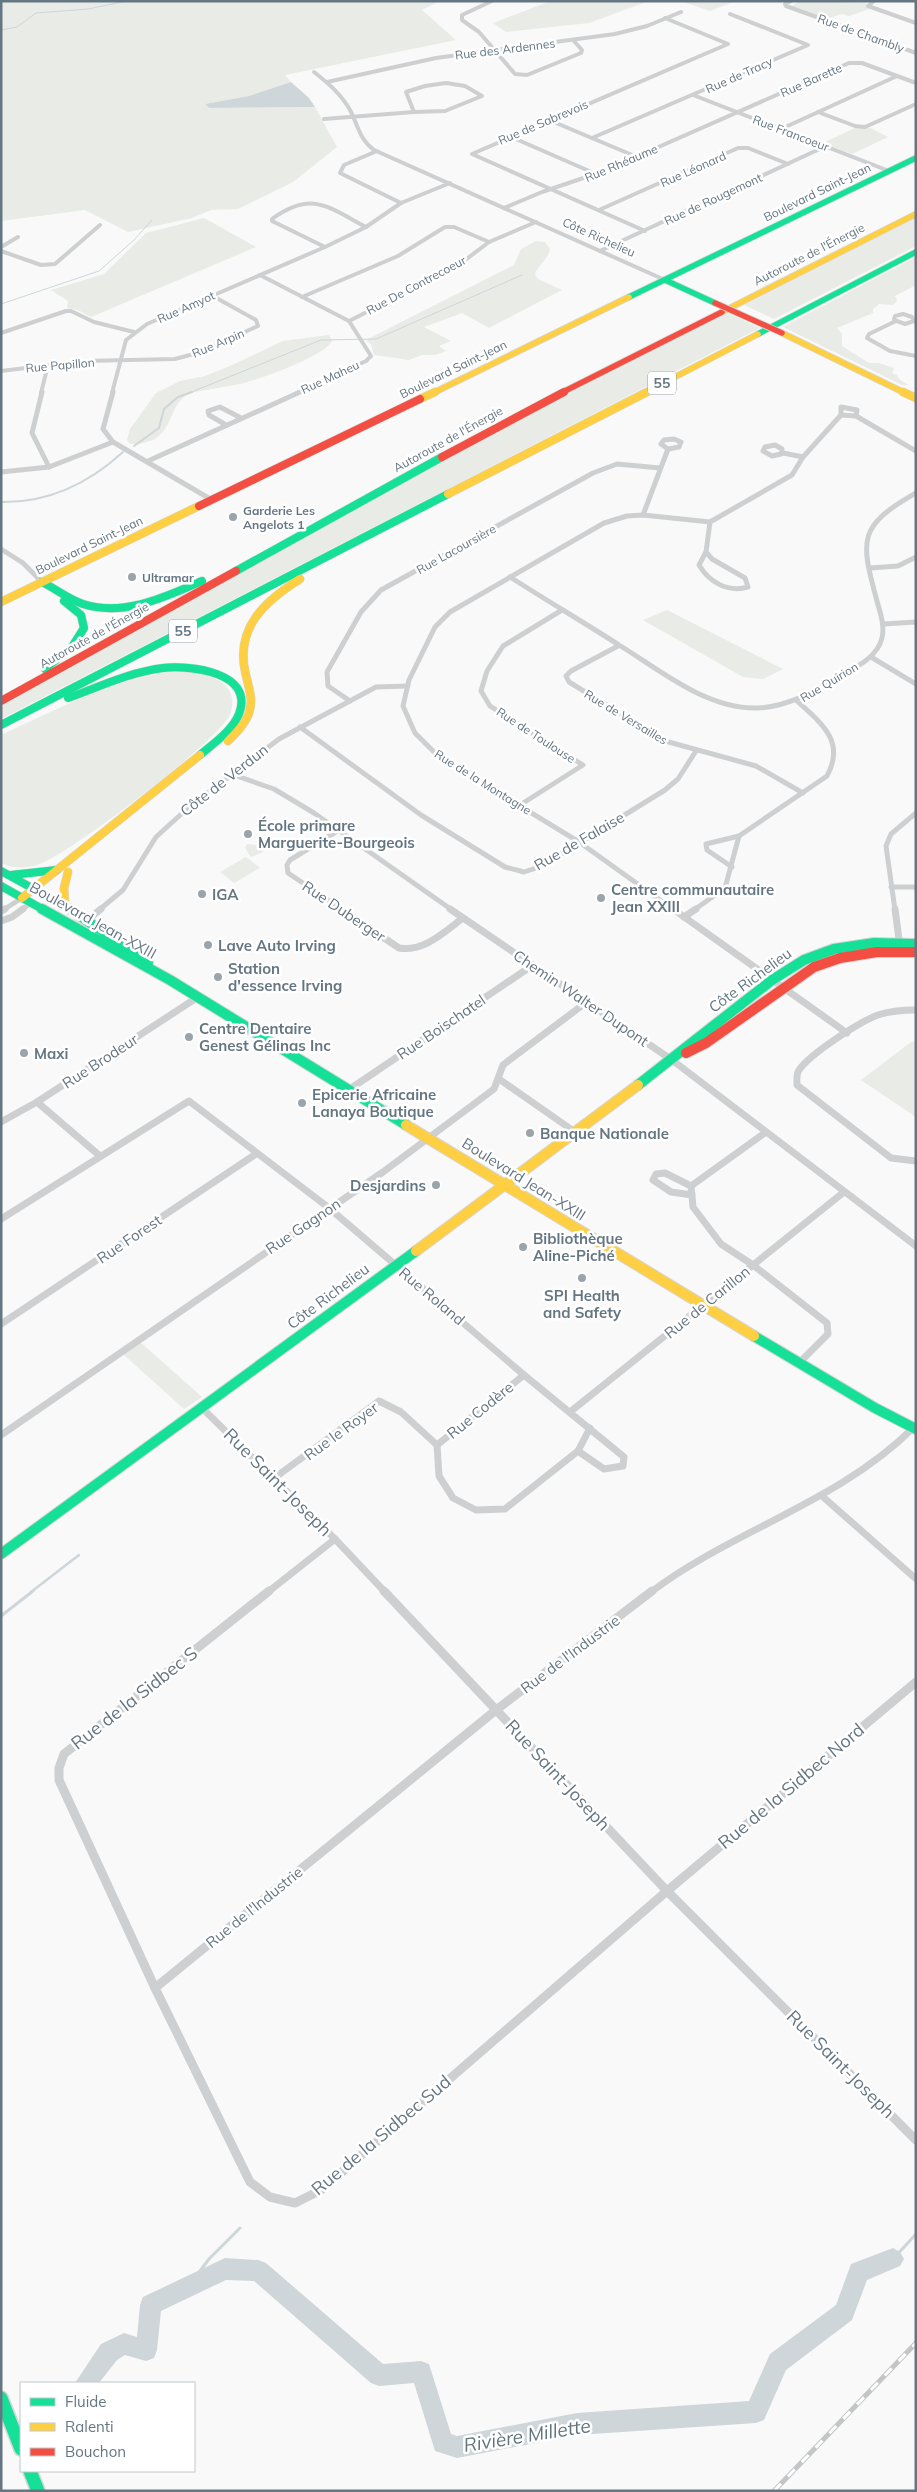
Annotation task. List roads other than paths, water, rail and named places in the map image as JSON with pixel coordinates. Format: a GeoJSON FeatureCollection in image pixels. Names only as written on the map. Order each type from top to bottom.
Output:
{"type":"FeatureCollection","features":[{"type":"Feature","properties":{"kind":"main road","name":"Boulevard Saint-Jean"},"geometry":{"type":"LineString","coordinates":[[1,602],[916,158]]}},
{"type":"Feature","properties":{"kind":"main road","name":"Autoroute de l'Énergie"},"geometry":{"type":"LineString","coordinates":[[1,701],[530,409],[916,214]]}},
{"type":"Feature","properties":{"kind":"main road","name":"55"},"geometry":{"type":"LineString","coordinates":[[1,725],[916,252]]}},
{"type":"Feature","properties":{"kind":"main road","name":"Côte Richelieu"},"geometry":{"type":"LineString","coordinates":[[665,280],[782,333],[904,394],[916,402]]}},
{"type":"Feature","properties":{"kind":"main road"},"geometry":{"type":"LineString","coordinates":[[904,394],[916,388]]}},
{"type":"Feature","properties":{"kind":"main road","name":"Côte Richelieu"},"geometry":{"type":"LineString","coordinates":[[904,394],[916,398]]}},
{"type":"Feature","properties":{"kind":"main road"},"geometry":{"type":"LineString","coordinates":[[27,900],[204,762],[239,730],[247,718],[251,704],[251,690],[243,649],[244,638],[250,624],[261,609],[280,592],[346,547]]}},
{"type":"Feature","properties":{"kind":"main road"},"geometry":{"type":"LineString","coordinates":[[42,582],[84,605],[116,608],[169,595],[256,560]]}},
{"type":"Feature","properties":{"kind":"main road"},"geometry":{"type":"LineString","coordinates":[[16,692],[70,649],[80,637],[84,626],[79,613],[45,588],[42,582]]}},
{"type":"Feature","properties":{"kind":"main road"},"geometry":{"type":"LineString","coordinates":[[6,873],[64,871],[222,736],[237,717],[241,697],[233,684],[214,672],[193,668],[166,669],[126,677],[21,715]]}},
{"type":"Feature","properties":{"kind":"main road"},"geometry":{"type":"LineString","coordinates":[[64,871],[65,905]]}},
{"type":"Feature","properties":{"kind":"main road","name":"Boulevard Jean-XXIII"},"geometry":{"type":"LineString","coordinates":[[6,873],[40,890],[88,919],[170,980]]}},
{"type":"Feature","properties":{"kind":"main road","name":"Boulevard Jean-XXIII"},"geometry":{"type":"LineString","coordinates":[[1,886],[170,980],[702,1306],[875,1408],[914,1428]]}},
{"type":"Feature","properties":{"kind":"main road","name":"Côte Richelieu"},"geometry":{"type":"LineString","coordinates":[[1,1554],[506,1185],[672,1060],[772,980],[804,960],[834,949],[874,943],[916,952]]}},
{"type":"Feature","properties":{"kind":"main road","name":"Côte Richelieu"},"geometry":{"type":"LineString","coordinates":[[672,1060],[706,1043],[814,967],[840,958],[916,944]]}},
{"type":"Feature","properties":{"kind":"main road"},"geometry":{"type":"LineString","coordinates":[[1,2398],[20,2446]]}},
{"type":"Feature","properties":{"kind":"main road"},"geometry":{"type":"LineString","coordinates":[[30,2472],[38,2491]]}},
{"type":"Feature","properties":{"kind":"street"},"geometry":{"type":"LineString","coordinates":[[492,1],[466,11],[461,18],[464,23],[479,32],[513,73],[524,75],[581,53],[582,50],[573,40]]}},
{"type":"Feature","properties":{"kind":"street","name":"Rue de Chambly"},"geometry":{"type":"LineString","coordinates":[[790,1],[785,4],[786,6],[916,53]]}},
{"type":"Feature","properties":{"kind":"street"},"geometry":{"type":"LineString","coordinates":[[874,1],[868,6],[916,23]]}},
{"type":"Feature","properties":{"kind":"street","name":"Rue des Ardennes"},"geometry":{"type":"LineString","coordinates":[[327,82],[431,59],[622,33],[681,12]]}},
{"type":"Feature","properties":{"kind":"street","name":"Rue de Tracy"},"geometry":{"type":"LineString","coordinates":[[592,138],[808,45],[805,42],[730,14]]}},
{"type":"Feature","properties":{"kind":"street","name":"Rue de Sabrevois"},"geometry":{"type":"LineString","coordinates":[[645,230],[472,155],[474,151],[728,44],[726,41],[666,18]]}},
{"type":"Feature","properties":{"kind":"street"},"geometry":{"type":"LineString","coordinates":[[910,22],[916,19]]}},
{"type":"Feature","properties":{"kind":"street","name":"Rue Barette"},"geometry":{"type":"LineString","coordinates":[[737,112],[850,63],[861,63],[916,83]]}},
{"type":"Feature","properties":{"kind":"street","name":"Côte Richelieu"},"geometry":{"type":"LineString","coordinates":[[314,72],[327,82],[345,102],[361,139],[377,151],[665,280]]}},
{"type":"Feature","properties":{"kind":"street"},"geometry":{"type":"LineString","coordinates":[[780,129],[897,76]]}},
{"type":"Feature","properties":{"kind":"street"},"geometry":{"type":"LineString","coordinates":[[324,119],[451,110],[482,96],[452,82],[443,82],[406,93],[414,112]]}},
{"type":"Feature","properties":{"kind":"street","name":"Rue Francoeur"},"geometry":{"type":"LineString","coordinates":[[693,95],[889,171]]}},
{"type":"Feature","properties":{"kind":"street"},"geometry":{"type":"LineString","coordinates":[[818,112],[856,126],[864,127],[916,104]]}},
{"type":"Feature","properties":{"kind":"street","name":"Rue Rhéaume"},"geometry":{"type":"LineString","coordinates":[[504,208],[550,189],[596,174],[737,112]]}},
{"type":"Feature","properties":{"kind":"street"},"geometry":{"type":"LineString","coordinates":[[549,120],[637,157]]}},
{"type":"Feature","properties":{"kind":"street"},"geometry":{"type":"LineString","coordinates":[[509,136],[596,174]]}},
{"type":"Feature","properties":{"kind":"street","name":"Rue de Rougemont"},"geometry":{"type":"LineString","coordinates":[[600,251],[826,146]]}},
{"type":"Feature","properties":{"kind":"street","name":"Rue Léonard"},"geometry":{"type":"LineString","coordinates":[[599,210],[740,148],[750,149],[788,164]]}},
{"type":"Feature","properties":{"kind":"street"},"geometry":{"type":"LineString","coordinates":[[377,151],[344,165],[340,173],[401,203]]}},
{"type":"Feature","properties":{"kind":"street","name":"Rue Amyot"},"geometry":{"type":"LineString","coordinates":[[134,332],[211,295],[325,247],[366,227],[401,203],[450,184]]}},
{"type":"Feature","properties":{"kind":"street"},"geometry":{"type":"LineString","coordinates":[[325,247],[272,221],[272,219],[299,202],[310,201],[366,227]]}},
{"type":"Feature","properties":{"kind":"street","name":"Rue De Contrecoeur"},"geometry":{"type":"LineString","coordinates":[[349,321],[456,267],[489,242],[536,222]]}},
{"type":"Feature","properties":{"kind":"street"},"geometry":{"type":"LineString","coordinates":[[1,249],[41,265],[55,264],[100,225]]}},
{"type":"Feature","properties":{"kind":"street"},"geometry":{"type":"LineString","coordinates":[[302,297],[398,256],[445,226],[454,226],[489,242]]}},
{"type":"Feature","properties":{"kind":"street"},"geometry":{"type":"LineString","coordinates":[[1,249],[18,237]]}},
{"type":"Feature","properties":{"kind":"street","name":"Rue Maheu"},"geometry":{"type":"LineString","coordinates":[[148,461],[366,361],[371,356],[349,321],[260,275]]}},
{"type":"Feature","properties":{"kind":"street","name":"Rue Arpin"},"geometry":{"type":"LineString","coordinates":[[120,361],[175,359],[190,356],[258,326],[256,320],[211,295]]}},
{"type":"Feature","properties":{"kind":"street"},"geometry":{"type":"LineString","coordinates":[[1,333],[66,311],[71,311],[94,322],[134,332]]}},
{"type":"Feature","properties":{"kind":"street"},"geometry":{"type":"LineString","coordinates":[[896,321],[869,334],[867,338],[890,351],[916,356]]}},
{"type":"Feature","properties":{"kind":"street"},"geometry":{"type":"LineString","coordinates":[[134,332],[126,340],[103,429],[113,442],[212,500]]}},
{"type":"Feature","properties":{"kind":"street","name":"Rue Papillon"},"geometry":{"type":"LineString","coordinates":[[1,371],[84,361],[120,361]]}},
{"type":"Feature","properties":{"kind":"street"},"geometry":{"type":"LineString","coordinates":[[48,365],[32,432],[49,467]]}},
{"type":"Feature","properties":{"kind":"street"},"geometry":{"type":"LineString","coordinates":[[706,552],[712,559],[745,578],[748,587],[740,591],[732,590],[702,573],[699,565],[706,552],[710,522],[792,475],[803,457],[840,415],[840,408],[849,406],[856,409],[856,416]]}},
{"type":"Feature","properties":{"kind":"street"},"geometry":{"type":"LineString","coordinates":[[226,425],[209,414],[208,411],[220,407],[241,418]]}},
{"type":"Feature","properties":{"kind":"street"},"geometry":{"type":"LineString","coordinates":[[840,415],[856,416],[916,451]]}},
{"type":"Feature","properties":{"kind":"street"},"geometry":{"type":"LineString","coordinates":[[1,472],[49,467],[66,462],[113,442]]}},
{"type":"Feature","properties":{"kind":"street"},"geometry":{"type":"LineString","coordinates":[[643,515],[668,448]]}},
{"type":"Feature","properties":{"kind":"street"},"geometry":{"type":"LineString","coordinates":[[782,453],[803,457]]}},
{"type":"Feature","properties":{"kind":"street","name":"Rue Lacoursière"},"geometry":{"type":"LineString","coordinates":[[350,701],[328,686],[327,672],[361,612],[381,590],[593,473],[617,464],[660,468]]}},
{"type":"Feature","properties":{"kind":"street","name":"Rue Quirion"},"geometry":{"type":"LineString","coordinates":[[510,577],[618,646],[697,693],[722,704],[749,709],[766,709],[797,701],[871,657],[881,641],[883,624],[866,554],[870,529],[880,517],[916,493]]}},
{"type":"Feature","properties":{"kind":"street","name":"Rue de la Montagne"},"geometry":{"type":"LineString","coordinates":[[710,522],[643,515],[627,516],[604,523],[450,612],[435,627],[408,686],[403,706],[414,733],[438,756],[579,842],[847,1033]]}},
{"type":"Feature","properties":{"kind":"street"},"geometry":{"type":"LineString","coordinates":[[1,549],[23,563],[42,582]]}},
{"type":"Feature","properties":{"kind":"street"},"geometry":{"type":"LineString","coordinates":[[870,568],[898,566],[916,557]]}},
{"type":"Feature","properties":{"kind":"street","name":"Rue de Toulouse"},"geometry":{"type":"LineString","coordinates":[[520,805],[583,765],[490,706],[481,691],[487,671],[504,646],[562,610]]}},
{"type":"Feature","properties":{"kind":"street"},"geometry":{"type":"LineString","coordinates":[[883,624],[916,622]]}},
{"type":"Feature","properties":{"kind":"street","name":"Rue de Versailles"},"geometry":{"type":"LineString","coordinates":[[618,646],[571,671],[566,676],[569,682],[666,741],[696,751],[756,766],[803,793]]}},
{"type":"Feature","properties":{"kind":"street"},"geometry":{"type":"LineString","coordinates":[[871,657],[916,684]]}},
{"type":"Feature","properties":{"kind":"street","name":"Côte de Verdun"},"geometry":{"type":"LineString","coordinates":[[77,928],[124,888],[148,848],[161,831],[275,741],[381,685],[408,686]]}},
{"type":"Feature","properties":{"kind":"street"},"geometry":{"type":"LineString","coordinates":[[732,866],[707,850],[706,844],[714,840],[739,836],[827,776],[834,767],[835,744],[826,728],[797,701]]}},
{"type":"Feature","properties":{"kind":"street","name":"Rue de Falaise"},"geometry":{"type":"LineString","coordinates":[[300,727],[421,815],[504,867],[524,872],[542,866],[665,790],[678,780],[696,751]]}},
{"type":"Feature","properties":{"kind":"street","name":"Chemin Walter Dupont"},"geometry":{"type":"LineString","coordinates":[[231,774],[274,789],[339,830],[463,918],[588,1001],[672,1060],[916,1246]]}},
{"type":"Feature","properties":{"kind":"street"},"geometry":{"type":"LineString","coordinates":[[900,948],[886,846],[891,834],[916,813]]}},
{"type":"Feature","properties":{"kind":"street","name":"Rue Duberger"},"geometry":{"type":"LineString","coordinates":[[339,830],[290,860],[287,865],[288,873],[399,948],[407,951],[419,947],[463,918]]}},
{"type":"Feature","properties":{"kind":"street"},"geometry":{"type":"LineString","coordinates":[[684,917],[725,888],[739,836]]}},
{"type":"Feature","properties":{"kind":"street"},"geometry":{"type":"LineString","coordinates":[[891,887],[916,888]]}},
{"type":"Feature","properties":{"kind":"street"},"geometry":{"type":"LineString","coordinates":[[1,912],[27,900]]}},
{"type":"Feature","properties":{"kind":"street"},"geometry":{"type":"LineString","coordinates":[[1,921],[14,915],[27,900]]}},
{"type":"Feature","properties":{"kind":"street","name":"Rue Boischatel"},"geometry":{"type":"LineString","coordinates":[[350,1089],[533,966]]}},
{"type":"Feature","properties":{"kind":"street","name":"Rue Brodeur"},"geometry":{"type":"LineString","coordinates":[[1,1122],[37,1102],[198,998]]}},
{"type":"Feature","properties":{"kind":"street","name":"Rue Gagnon"},"geometry":{"type":"LineString","coordinates":[[1,1435],[429,1138],[494,1089],[503,1065],[588,1001]]}},
{"type":"Feature","properties":{"kind":"street"},"geometry":{"type":"LineString","coordinates":[[916,1010],[898,1010],[877,1016],[847,1033],[806,1062],[798,1071],[797,1085],[891,1158],[916,1161]]}},
{"type":"Feature","properties":{"kind":"street"},"geometry":{"type":"LineString","coordinates":[[499,1079],[575,1132]]}},
{"type":"Feature","properties":{"kind":"street","name":"Rue Roland"},"geometry":{"type":"LineString","coordinates":[[100,1156],[189,1101],[329,1208],[524,1375],[624,1456],[623,1466],[604,1469],[578,1451]]}},
{"type":"Feature","properties":{"kind":"street"},"geometry":{"type":"LineString","coordinates":[[1,1219],[100,1156],[37,1102]]}},
{"type":"Feature","properties":{"kind":"street"},"geometry":{"type":"LineString","coordinates":[[691,1186],[766,1132]]}},
{"type":"Feature","properties":{"kind":"street","name":"Rue Forest"},"geometry":{"type":"LineString","coordinates":[[1,1324],[256,1154]]}},
{"type":"Feature","properties":{"kind":"street"},"geometry":{"type":"LineString","coordinates":[[691,1186],[664,1173],[656,1174],[653,1180],[660,1187],[679,1195],[692,1195]]}},
{"type":"Feature","properties":{"kind":"street"},"geometry":{"type":"LineString","coordinates":[[691,1186],[693,1207],[721,1244],[753,1265],[827,1323],[828,1334],[798,1363]]}},
{"type":"Feature","properties":{"kind":"street","name":"Rue de Carillon"},"geometry":{"type":"LineString","coordinates":[[570,1412],[844,1192]]}},
{"type":"Feature","properties":{"kind":"street","name":"Rue Codère"},"geometry":{"type":"LineString","coordinates":[[437,1445],[524,1375]]}},
{"type":"Feature","properties":{"kind":"street","name":"Rue le Royer"},"geometry":{"type":"LineString","coordinates":[[273,1479],[379,1401],[400,1412],[437,1445]]}},
{"type":"Feature","properties":{"kind":"street","name":"Rue Saint-Joseph"},"geometry":{"type":"LineString","coordinates":[[202,1408],[335,1539],[667,1891],[916,2140]]}},
{"type":"Feature","properties":{"kind":"street"},"geometry":{"type":"LineString","coordinates":[[437,1445],[438,1476],[453,1498],[476,1510],[505,1508],[578,1451],[590,1428]]}},
{"type":"Feature","properties":{"kind":"street","name":"Rue de l'Industrie"},"geometry":{"type":"LineString","coordinates":[[154,1988],[496,1710],[680,1570],[822,1496],[894,1448],[914,1428]]}},
{"type":"Feature","properties":{"kind":"street"},"geometry":{"type":"LineString","coordinates":[[822,1496],[916,1579]]}},
{"type":"Feature","properties":{"kind":"street","name":"Rue de la Sidbec S"},"geometry":{"type":"LineString","coordinates":[[154,1988],[59,1780],[59,1768],[64,1754],[335,1539]]}},
{"type":"Feature","properties":{"kind":"street","name":"Rue de la Sidbec Nord"},"geometry":{"type":"LineString","coordinates":[[667,1891],[916,1682]]}},
{"type":"Feature","properties":{"kind":"street","name":"Rue de la Sidbec Sud"},"geometry":{"type":"LineString","coordinates":[[154,1988],[250,2182],[270,2197],[295,2203],[322,2190],[667,1891]]}},
{"type":"Feature","properties":{"kind":"waterway"},"geometry":{"type":"LineString","coordinates":[[1,30],[17,27],[36,13],[88,9],[127,1]]}},
{"type":"Feature","properties":{"kind":"waterway"},"geometry":{"type":"LineString","coordinates":[[1,304],[99,271],[134,240],[152,220]]}},
{"type":"Feature","properties":{"kind":"waterway"},"geometry":{"type":"LineString","coordinates":[[189,393],[321,340],[376,339],[522,275]]}},
{"type":"Feature","properties":{"kind":"waterway"},"geometry":{"type":"LineString","coordinates":[[134,446],[159,428],[164,409],[178,397],[192,392]]}},
{"type":"Feature","properties":{"kind":"waterway"},"geometry":{"type":"LineString","coordinates":[[1,502],[35,499],[67,489],[96,473],[123,452]]}},
{"type":"Feature","properties":{"kind":"waterway"},"geometry":{"type":"LineString","coordinates":[[31,1592],[79,1555]]}},
{"type":"Feature","properties":{"kind":"waterway"},"geometry":{"type":"LineString","coordinates":[[1,1616],[33,1591]]}},
{"type":"Feature","properties":{"kind":"waterway"},"geometry":{"type":"LineString","coordinates":[[188,2287],[209,2259],[240,2228]]}},
{"type":"Feature","properties":{"kind":"waterway","name":"Rivière Millette"},"geometry":{"type":"LineString","coordinates":[[893,2259],[916,2234]]}},
{"type":"Feature","properties":{"kind":"waterway","name":"Rivière Millette"},"geometry":{"type":"LineString","coordinates":[[87,2382],[109,2352],[124,2344],[146,2350],[151,2305],[225,2269],[258,2271],[379,2375],[421,2372],[443,2443],[457,2447],[577,2424],[756,2412],[778,2362],[844,2312],[859,2272],[893,2259]]}},
{"type":"Feature","properties":{"kind":"railway"},"geometry":{"type":"LineString","coordinates":[[774,2491],[916,2343]]}},
{"type":"Feature","properties":{"kind":"place","name":"Garderie Les Angelots 1"},"geometry":{"type":"Point","coordinates":[233,517]}},
{"type":"Feature","properties":{"kind":"place","name":"Ultramar"},"geometry":{"type":"Point","coordinates":[132,577]}},
{"type":"Feature","properties":{"kind":"place","name":"École primare Marguerite-Bourgeois"},"geometry":{"type":"Point","coordinates":[248,834]}},
{"type":"Feature","properties":{"kind":"place","name":"IGA"},"geometry":{"type":"Point","coordinates":[202,894]}},
{"type":"Feature","properties":{"kind":"place","name":"Centre communautaire Jean XXIII"},"geometry":{"type":"Point","coordinates":[601,898]}},
{"type":"Feature","properties":{"kind":"place","name":"Lave Auto Irving"},"geometry":{"type":"Point","coordinates":[208,945]}},
{"type":"Feature","properties":{"kind":"place","name":"Station d'essence Irving"},"geometry":{"type":"Point","coordinates":[218,977]}},
{"type":"Feature","properties":{"kind":"place","name":"Centre Dentaire Genest Gélinas Inc"},"geometry":{"type":"Point","coordinates":[189,1037]}},
{"type":"Feature","properties":{"kind":"place","name":"Maxi"},"geometry":{"type":"Point","coordinates":[24,1053]}},
{"type":"Feature","properties":{"kind":"place","name":"Epicerie Africaine Lanaya Boutique"},"geometry":{"type":"Point","coordinates":[302,1103]}},
{"type":"Feature","properties":{"kind":"place","name":"Banque Nationale"},"geometry":{"type":"Point","coordinates":[530,1133]}},
{"type":"Feature","properties":{"kind":"place","name":"Desjardins"},"geometry":{"type":"Point","coordinates":[436,1185]}},
{"type":"Feature","properties":{"kind":"place","name":"Bibliothèque Aline-Piché"},"geometry":{"type":"Point","coordinates":[523,1247]}},
{"type":"Feature","properties":{"kind":"place","name":"SPI Health and Safety"},"geometry":{"type":"Point","coordinates":[582,1278]}}]}
